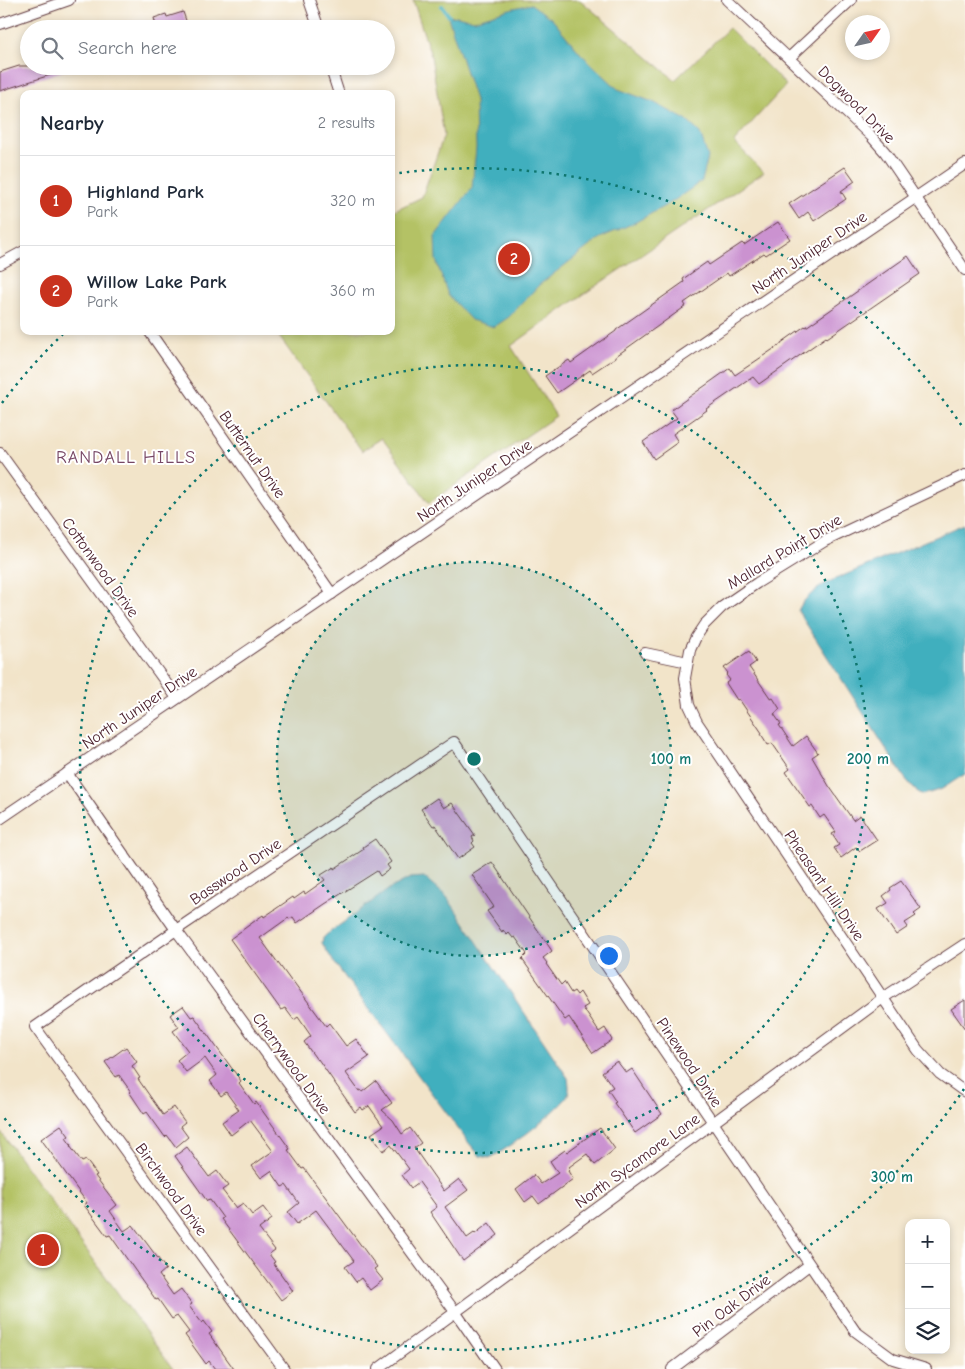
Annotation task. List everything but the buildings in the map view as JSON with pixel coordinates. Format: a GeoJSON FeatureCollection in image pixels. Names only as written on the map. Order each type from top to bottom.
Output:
{"type":"FeatureCollection","features":[{"type":"Feature","properties":{"kind":"street"},"geometry":{"type":"LineString","coordinates":[[0,24],[69,0]]}},
{"type":"Feature","properties":{"kind":"street"},"geometry":{"type":"LineString","coordinates":[[310,0],[316,20]]}},
{"type":"Feature","properties":{"kind":"street","name":"Dogwood Drive"},"geometry":{"type":"LineString","coordinates":[[726,0],[871,136],[965,270]]}},
{"type":"Feature","properties":{"kind":"street"},"geometry":{"type":"LineString","coordinates":[[789,58],[851,0]]}},
{"type":"Feature","properties":{"kind":"street"},"geometry":{"type":"LineString","coordinates":[[333,75],[338,90]]}},
{"type":"Feature","properties":{"kind":"street","name":"North Juniper Drive"},"geometry":{"type":"LineString","coordinates":[[0,820],[965,164]]}},
{"type":"Feature","properties":{"kind":"street"},"geometry":{"type":"LineString","coordinates":[[0,264],[20,253]]}},
{"type":"Feature","properties":{"kind":"street","name":"Butternut Drive"},"geometry":{"type":"LineString","coordinates":[[153,335],[332,594]]}},
{"type":"Feature","properties":{"kind":"street","name":"Cottonwood Drive"},"geometry":{"type":"LineString","coordinates":[[0,453],[177,698]]}},
{"type":"Feature","properties":{"kind":"street","name":"Mallard Point Drive"},"geometry":{"type":"LineString","coordinates":[[685,678],[690,650],[696,637],[722,607],[825,540],[965,474]]}},
{"type":"Feature","properties":{"kind":"street"},"geometry":{"type":"LineString","coordinates":[[645,653],[688,662]]}},
{"type":"Feature","properties":{"kind":"street","name":"Pheasant Hill Drive"},"geometry":{"type":"LineString","coordinates":[[685,678],[689,705],[697,722],[918,1050],[944,1078],[965,1092]]}},
{"type":"Feature","properties":{"kind":"street","name":"Basswood Drive"},"geometry":{"type":"LineString","coordinates":[[35,1027],[454,742]]}},
{"type":"Feature","properties":{"kind":"street","name":"Pinewood Drive"},"geometry":{"type":"LineString","coordinates":[[454,742],[855,1331],[893,1359],[926,1369]]}},
{"type":"Feature","properties":{"kind":"street","name":"Cherrywood Drive"},"geometry":{"type":"LineString","coordinates":[[67,773],[176,930],[495,1369]]}},
{"type":"Feature","properties":{"kind":"street","name":"North Sycamore Lane"},"geometry":{"type":"LineString","coordinates":[[378,1369],[883,998],[965,944]]}},
{"type":"Feature","properties":{"kind":"street","name":"Birchwood Drive"},"geometry":{"type":"LineString","coordinates":[[35,1027],[284,1369]]}},
{"type":"Feature","properties":{"kind":"street","name":"Pin Oak Drive"},"geometry":{"type":"LineString","coordinates":[[672,1369],[809,1265]]}},
{"type":"Feature","properties":{"kind":"green space"},"geometry":{"type":"Polygon","coordinates":[[[413,0],[580,0],[675,80],[729,28],[786,85],[734,142],[764,172],[511,346],[556,416],[429,503],[382,438],[362,451],[278,335],[395,335],[395,210],[422,197],[444,135],[431,56],[413,0]]]}},
{"type":"Feature","properties":{"kind":"green space"},"geometry":{"type":"Polygon","coordinates":[[[0,1131],[173,1369],[0,1369],[0,1131]]]}},
{"type":"Feature","properties":{"kind":"water"},"geometry":{"type":"Polygon","coordinates":[[[531,4],[552,19],[581,54],[618,89],[653,102],[686,120],[700,133],[708,157],[702,181],[672,202],[636,222],[600,238],[539,285],[509,317],[494,327],[471,320],[448,295],[436,260],[435,236],[472,188],[476,148],[475,100],[448,17],[457,16],[474,20],[531,4]]]}},
{"type":"Feature","properties":{"kind":"water"},"geometry":{"type":"Polygon","coordinates":[[[965,524],[965,774],[942,789],[923,795],[915,790],[904,777],[798,611],[806,599],[826,583],[965,524]]]}},
{"type":"Feature","properties":{"kind":"water"},"geometry":{"type":"Polygon","coordinates":[[[424,877],[447,897],[568,1078],[569,1092],[562,1103],[518,1140],[489,1158],[480,1156],[468,1142],[333,961],[322,943],[326,935],[389,889],[410,878],[424,877]]]}},
{"type":"Feature","properties":{"kind":"waterway"},"geometry":{"type":"LineString","coordinates":[[442,6],[449,16]]}},
{"type":"Feature","properties":{"kind":"place","name":"Willow Lake Park"},"geometry":{"type":"Point","coordinates":[514,259]}},
{"type":"Feature","properties":{"kind":"place","name":"Highland Park"},"geometry":{"type":"Point","coordinates":[43,1250]}},
{"type":"Feature","properties":{"kind":"district","name":"RANDALL HILLS"},"geometry":{"type":"Point","coordinates":[126,457]}}]}
